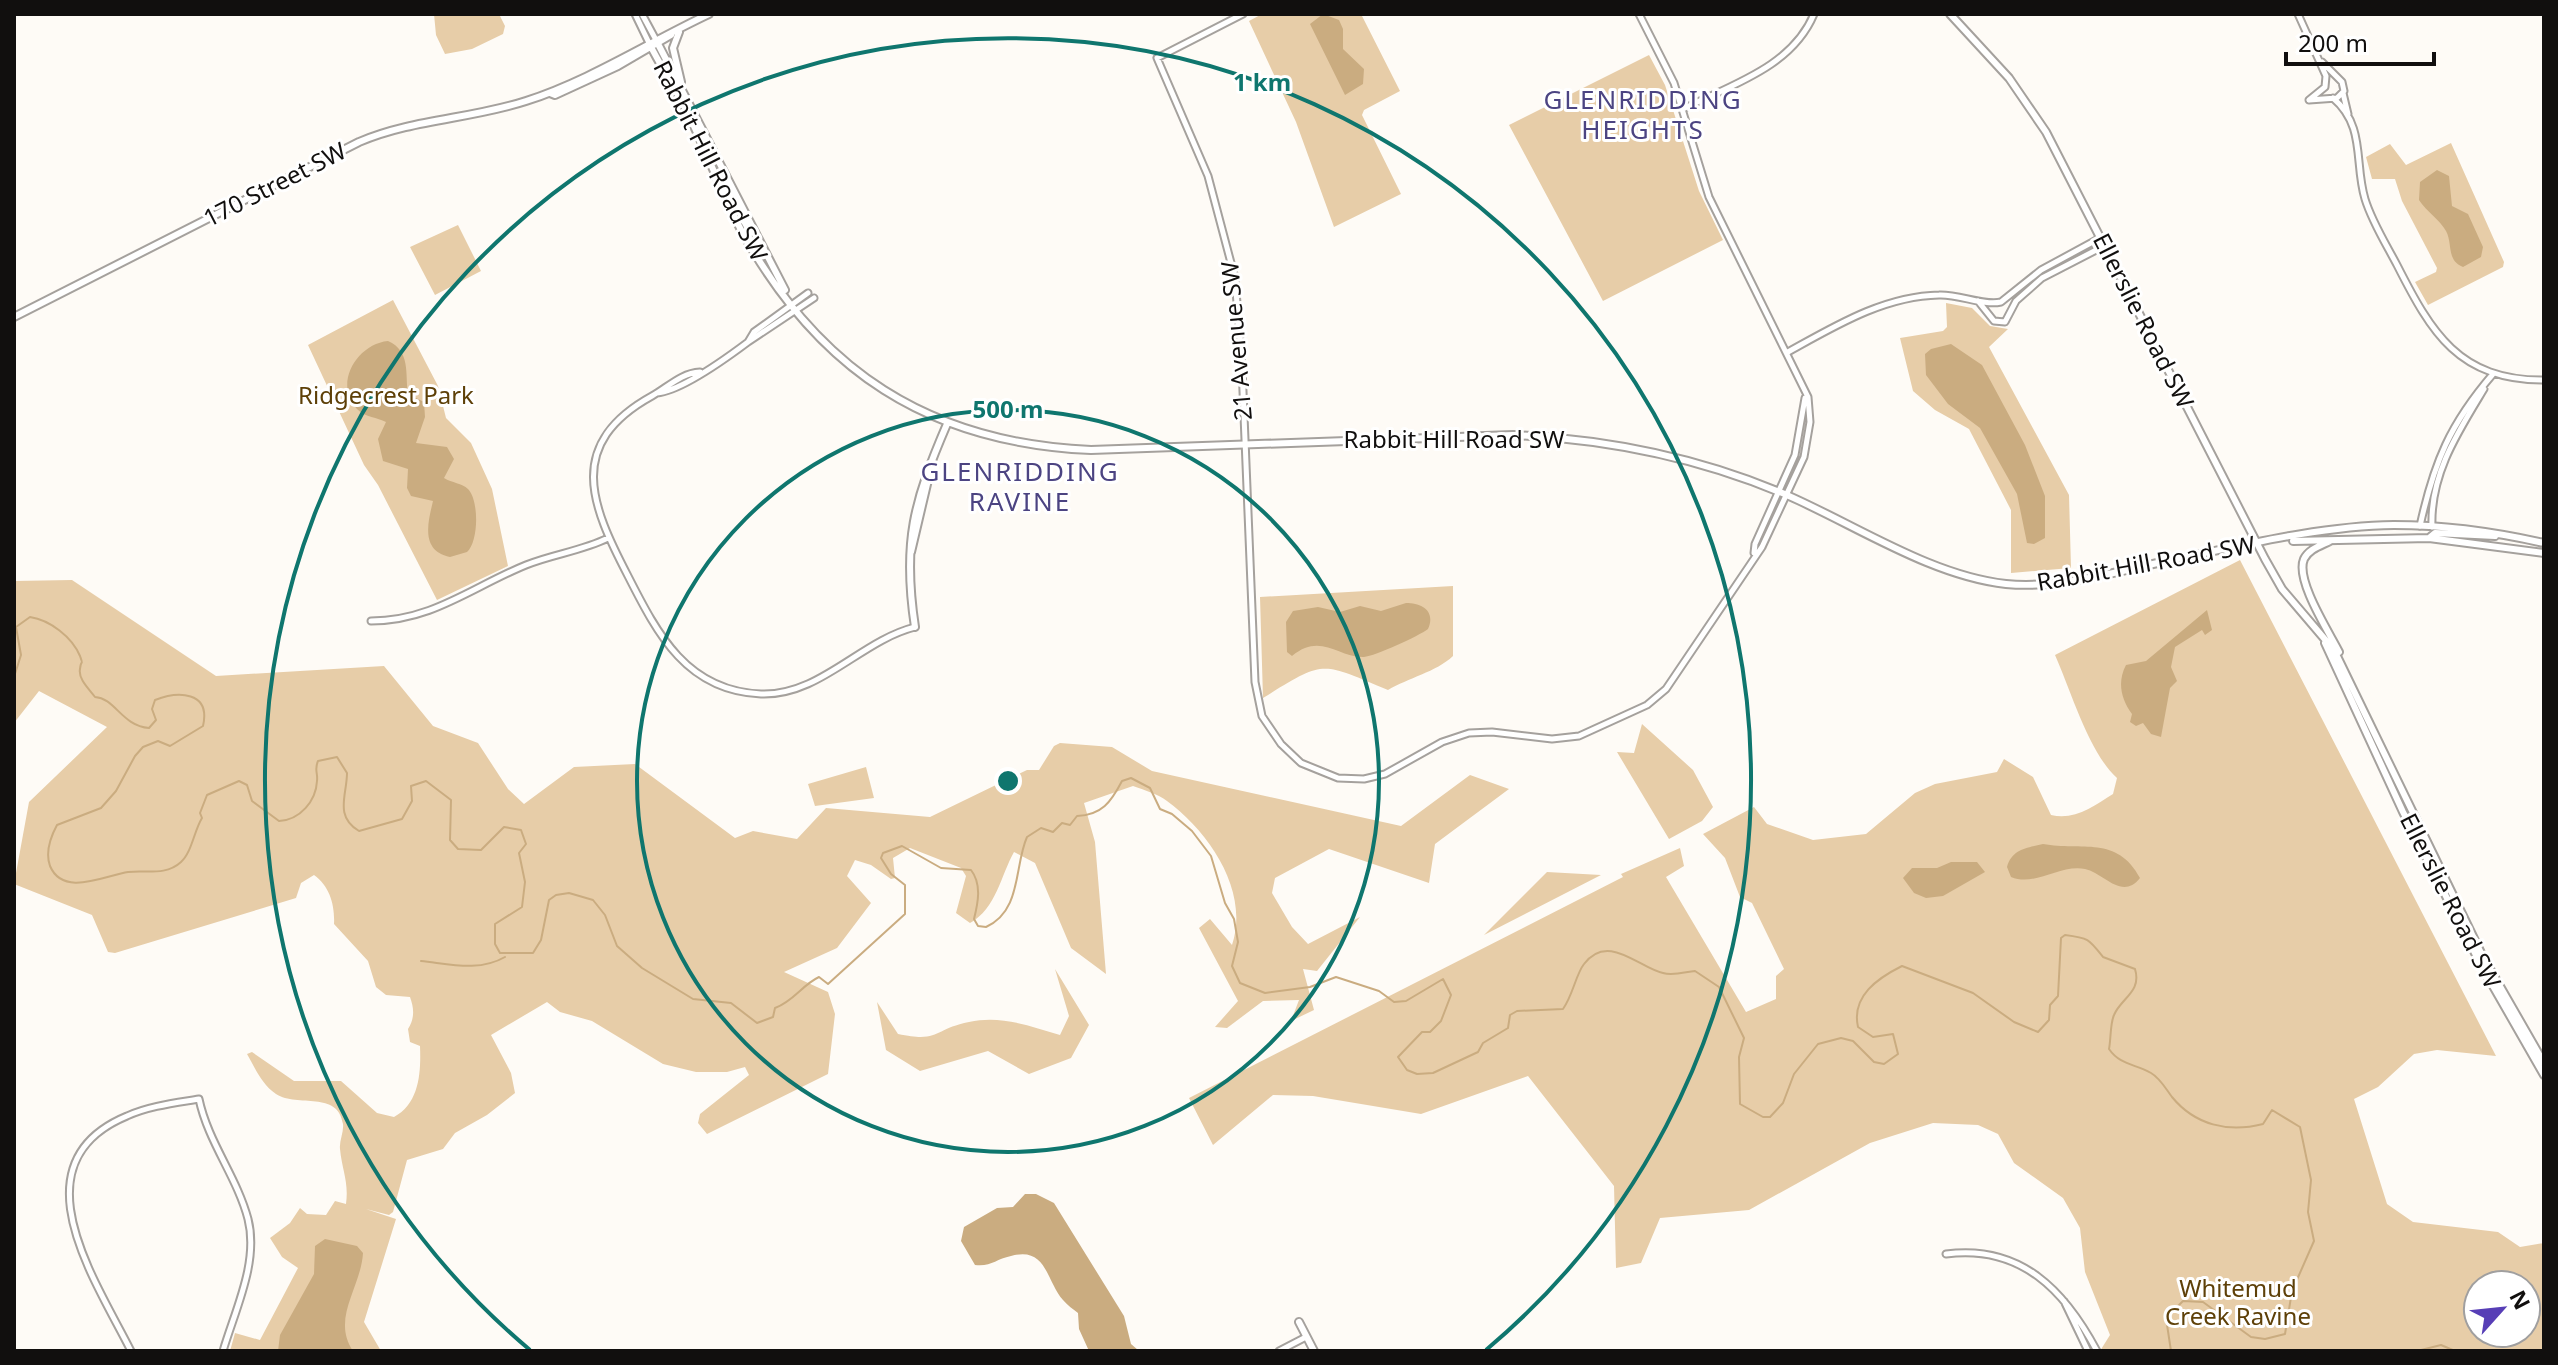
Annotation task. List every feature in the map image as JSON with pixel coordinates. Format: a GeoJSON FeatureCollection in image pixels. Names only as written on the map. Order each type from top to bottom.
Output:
{"type":"FeatureCollection","features":[{"type":"Feature","properties":{"kind":"main road","name":"170 Street SW"},"geometry":{"type":"LineString","coordinates":[[14,317],[367,139],[404,126],[508,106],[550,93],[709,14]]}},
{"type":"Feature","properties":{"kind":"main road","name":"Ellerslie Road SW"},"geometry":{"type":"LineString","coordinates":[[1950,14],[2021,93],[2046,132],[2282,589],[2334,650],[2475,942],[2544,1063]]}},
{"type":"Feature","properties":{"kind":"main road"},"geometry":{"type":"LineString","coordinates":[[683,27],[674,41],[674,58],[691,107]]}},
{"type":"Feature","properties":{"kind":"main road","name":"Rabbit Hill Road SW"},"geometry":{"type":"LineString","coordinates":[[654,44],[691,107],[794,308]]}},
{"type":"Feature","properties":{"kind":"main road","name":"Rabbit Hill Road SW"},"geometry":{"type":"LineString","coordinates":[[654,44],[720,188],[748,241],[794,308],[857,372],[900,400],[947,424],[1017,443],[1075,449],[1513,435],[1581,440],[1672,455],[1787,495],[1939,567],[1993,582],[2062,583],[2258,544],[2366,527],[2432,527],[2544,543]]}},
{"type":"Feature","properties":{"kind":"main road"},"geometry":{"type":"LineString","coordinates":[[720,188],[726,188],[761,244]]}},
{"type":"Feature","properties":{"kind":"main road"},"geometry":{"type":"LineString","coordinates":[[915,627],[910,557],[915,505],[925,473],[947,424]]}},
{"type":"Feature","properties":{"kind":"main road"},"geometry":{"type":"LineString","coordinates":[[2429,538],[2435,533],[2502,535]]}},
{"type":"Feature","properties":{"kind":"main road"},"geometry":{"type":"LineString","coordinates":[[2336,538],[2310,552],[2303,563],[2303,578],[2345,664],[2354,692]]}},
{"type":"Feature","properties":{"kind":"main road","name":"Rabbit Hill Road SW"},"geometry":{"type":"LineString","coordinates":[[2277,541],[2429,538],[2544,553]]}},
{"type":"Feature","properties":{"kind":"main road","name":"Ellerslie Road SW"},"geometry":{"type":"LineString","coordinates":[[2321,637],[2410,825],[2481,965],[2544,1075]]}},
{"type":"Feature","properties":{"kind":"main road"},"geometry":{"type":"LineString","coordinates":[[1299,1322],[1314,1351]]}},
{"type":"Feature","properties":{"kind":"street","name":"Rabbit Hill Road SW"},"geometry":{"type":"LineString","coordinates":[[635,14],[654,44]]}},
{"type":"Feature","properties":{"kind":"street","name":"Rabbit Hill Road SW"},"geometry":{"type":"LineString","coordinates":[[642,14],[654,44]]}},
{"type":"Feature","properties":{"kind":"street","name":"21 Avenue SW"},"geometry":{"type":"LineString","coordinates":[[1243,14],[1157,58],[1201,156],[1225,229],[1239,317],[1255,682],[1259,708],[1273,735],[1290,754],[1331,776],[1377,777],[1442,742],[1469,733],[1492,732],[1552,739],[1579,736],[1647,705],[1681,672],[1754,553]]}},
{"type":"Feature","properties":{"kind":"street"},"geometry":{"type":"LineString","coordinates":[[1639,14],[1670,75],[1683,109],[1705,188],[1788,352],[1809,404],[1809,433],[1787,495],[1762,547],[1754,553]]}},
{"type":"Feature","properties":{"kind":"street"},"geometry":{"type":"LineString","coordinates":[[1683,109],[1783,57],[1799,40],[1814,14]]}},
{"type":"Feature","properties":{"kind":"street"},"geometry":{"type":"LineString","coordinates":[[2298,14],[2322,61],[2344,85],[2343,93],[2357,136],[2369,211],[2424,316],[2448,347],[2493,374],[2544,380]]}},
{"type":"Feature","properties":{"kind":"street"},"geometry":{"type":"LineString","coordinates":[[2322,61],[2325,86],[2349,115]]}},
{"type":"Feature","properties":{"kind":"street"},"geometry":{"type":"LineString","coordinates":[[2337,79],[2309,100],[2332,98],[2343,93]]}},
{"type":"Feature","properties":{"kind":"street"},"geometry":{"type":"LineString","coordinates":[[1990,315],[1998,303],[2041,270],[2100,238]]}},
{"type":"Feature","properties":{"kind":"street"},"geometry":{"type":"LineString","coordinates":[[1977,299],[1996,322],[2003,323],[2009,317],[2010,309],[2042,278],[2104,246]]}},
{"type":"Feature","properties":{"kind":"street"},"geometry":{"type":"LineString","coordinates":[[1788,352],[1893,302],[1942,295],[1998,303],[2010,309]]}},
{"type":"Feature","properties":{"kind":"street"},"geometry":{"type":"LineString","coordinates":[[811,296],[754,332],[748,342],[700,372],[691,372],[656,393],[615,422],[596,454],[593,497],[608,538],[663,641],[691,669],[727,689],[772,694],[801,687],[881,639],[915,627]]}},
{"type":"Feature","properties":{"kind":"street"},"geometry":{"type":"LineString","coordinates":[[2420,526],[2443,443],[2466,406],[2493,374]]}},
{"type":"Feature","properties":{"kind":"street"},"geometry":{"type":"LineString","coordinates":[[2432,527],[2433,500],[2444,462],[2458,430],[2493,374]]}},
{"type":"Feature","properties":{"kind":"street"},"geometry":{"type":"LineString","coordinates":[[1754,553],[1755,544],[1801,439],[1806,403],[1802,382]]}},
{"type":"Feature","properties":{"kind":"street"},"geometry":{"type":"LineString","coordinates":[[371,621],[409,619],[437,610],[525,566],[608,538]]}},
{"type":"Feature","properties":{"kind":"street"},"geometry":{"type":"LineString","coordinates":[[131,1351],[73,1234],[68,1205],[73,1178],[90,1143],[116,1121],[147,1109],[199,1099],[212,1141],[250,1225],[249,1261],[223,1351]]}},
{"type":"Feature","properties":{"kind":"street"},"geometry":{"type":"LineString","coordinates":[[1946,1254],[1968,1252],[2009,1261],[2042,1278],[2077,1314],[2097,1351]]}},
{"type":"Feature","properties":{"kind":"street"},"geometry":{"type":"LineString","coordinates":[[2064,1300],[2088,1351]]}},
{"type":"Feature","properties":{"kind":"street"},"geometry":{"type":"LineString","coordinates":[[1279,1351],[1306,1337]]}},
{"type":"Feature","properties":{"kind":"green space"},"geometry":{"type":"Polygon","coordinates":[[[434,14],[499,14],[505,26],[503,34],[472,49],[445,54],[436,35],[434,14]]]}},
{"type":"Feature","properties":{"kind":"green space"},"geometry":{"type":"Polygon","coordinates":[[[1262,14],[1361,14],[1400,91],[1364,110],[1362,115],[1401,194],[1334,227],[1296,122],[1249,21],[1262,14]]]}},
{"type":"Feature","properties":{"kind":"green space"},"geometry":{"type":"Polygon","coordinates":[[[1649,55],[1665,85],[1699,191],[1723,240],[1603,301],[1509,125],[1649,55]]]}},
{"type":"Feature","properties":{"kind":"green space"},"geometry":{"type":"Polygon","coordinates":[[[2451,143],[2504,262],[2503,267],[2428,305],[2415,282],[2436,272],[2437,268],[2402,201],[2395,179],[2372,179],[2366,157],[2390,144],[2406,165],[2451,143]]]}},
{"type":"Feature","properties":{"kind":"green space"},"geometry":{"type":"Polygon","coordinates":[[[458,225],[481,271],[435,295],[410,247],[458,225]]]}},
{"type":"Feature","properties":{"kind":"green space","name":"Ridgecrest Park"},"geometry":{"type":"Polygon","coordinates":[[[393,300],[438,386],[446,418],[471,443],[492,489],[508,566],[437,600],[378,485],[364,465],[308,345],[393,300]]]}},
{"type":"Feature","properties":{"kind":"green space"},"geometry":{"type":"Polygon","coordinates":[[[1946,303],[1972,308],[1990,326],[2008,329],[1989,347],[2069,495],[2071,568],[2011,573],[2011,510],[1969,429],[1935,410],[1913,391],[1900,338],[1943,331],[1947,327],[1946,303]]]}},
{"type":"Feature","properties":{"kind":"green space","name":"Whitemud Creek Ravine"},"geometry":{"type":"Polygon","coordinates":[[[2240,560],[2496,1056],[2437,1050],[2414,1054],[2378,1087],[2354,1099],[2387,1204],[2413,1222],[2498,1232],[2520,1247],[2544,1243],[2544,1351],[2100,1351],[2110,1335],[2085,1272],[2080,1228],[2063,1198],[2014,1163],[1998,1134],[1978,1125],[1933,1123],[1870,1143],[1749,1210],[1660,1218],[1641,1263],[1616,1268],[1614,1186],[1528,1076],[1421,1114],[1313,1096],[1273,1095],[1213,1145],[1189,1098],[1623,877],[1621,874],[1680,848],[1684,866],[1666,877],[1746,1012],[1776,999],[1776,976],[1784,969],[1752,903],[1740,897],[1725,858],[1703,834],[1754,807],[1767,824],[1813,840],[1866,834],[1915,793],[1935,784],[1997,772],[2004,759],[2033,777],[2051,815],[2076,814],[2113,794],[2117,778],[2098,753],[2055,655],[2240,560]]]}},
{"type":"Feature","properties":{"kind":"green space"},"geometry":{"type":"Polygon","coordinates":[[[72,580],[216,676],[384,666],[433,726],[478,743],[508,789],[524,804],[574,767],[635,764],[735,838],[753,831],[797,839],[826,808],[930,817],[1027,770],[1039,770],[1054,746],[1060,743],[1112,747],[1152,771],[1401,826],[1470,775],[1509,789],[1435,844],[1429,883],[1329,849],[1275,878],[1272,893],[1292,927],[1308,944],[1360,917],[1317,971],[1303,969],[1314,1010],[1291,1021],[1299,1000],[1263,1001],[1227,1028],[1215,1027],[1238,1001],[1199,928],[1210,919],[1232,945],[1236,925],[1230,884],[1222,864],[1197,829],[1183,814],[1155,794],[1133,786],[1084,803],[1095,842],[1106,974],[1071,948],[1035,863],[1014,852],[992,900],[970,923],[956,913],[966,876],[961,868],[910,848],[893,858],[895,878],[891,879],[871,865],[855,860],[847,876],[871,903],[837,948],[784,972],[828,992],[835,1014],[828,1074],[707,1134],[698,1123],[700,1114],[749,1075],[745,1067],[727,1072],[696,1072],[663,1064],[592,1021],[560,1012],[547,1002],[491,1035],[511,1073],[515,1093],[487,1115],[455,1133],[443,1149],[407,1160],[393,1212],[389,1215],[366,1209],[396,1219],[364,1322],[381,1351],[230,1351],[235,1333],[260,1340],[298,1268],[282,1257],[270,1238],[290,1223],[300,1208],[307,1214],[326,1215],[335,1201],[346,1204],[347,1196],[340,1149],[343,1124],[340,1114],[325,1103],[295,1100],[276,1094],[263,1081],[247,1054],[252,1052],[294,1081],[341,1081],[377,1113],[394,1117],[409,1104],[419,1076],[420,1046],[410,1042],[408,1029],[413,1017],[412,1005],[410,997],[386,995],[376,987],[368,961],[334,924],[330,897],[314,875],[301,883],[296,898],[115,953],[108,952],[92,915],[14,884],[29,802],[107,727],[39,691],[14,723],[14,581],[72,580]]]}},
{"type":"Feature","properties":{"kind":"green space"},"geometry":{"type":"Polygon","coordinates":[[[1453,586],[1453,656],[1438,666],[1388,690],[1335,670],[1312,671],[1263,698],[1260,597],[1453,586]]]}},
{"type":"Feature","properties":{"kind":"green space"},"geometry":{"type":"Polygon","coordinates":[[[1642,724],[1693,770],[1713,807],[1702,821],[1669,839],[1617,752],[1634,753],[1642,724]]]}},
{"type":"Feature","properties":{"kind":"green space"},"geometry":{"type":"Polygon","coordinates":[[[866,767],[874,798],[815,806],[808,784],[866,767]]]}},
{"type":"Feature","properties":{"kind":"green space"},"geometry":{"type":"Polygon","coordinates":[[[1547,872],[1601,875],[1484,935],[1547,872]]]}},
{"type":"Feature","properties":{"kind":"green space"},"geometry":{"type":"Polygon","coordinates":[[[1055,969],[1089,1025],[1071,1058],[1029,1074],[988,1051],[920,1071],[886,1050],[877,1002],[898,1034],[930,1036],[957,1025],[992,1020],[1015,1022],[1060,1035],[1069,1016],[1055,969]]]}},
{"type":"Feature","properties":{"kind":"shaded area"},"geometry":{"type":"Polygon","coordinates":[[[1323,14],[1339,20],[1343,29],[1343,49],[1364,69],[1363,84],[1345,95],[1310,24],[1323,14]]]}},
{"type":"Feature","properties":{"kind":"shaded area"},"geometry":{"type":"Polygon","coordinates":[[[2437,170],[2449,176],[2452,206],[2468,214],[2483,247],[2481,257],[2463,267],[2452,256],[2443,227],[2419,200],[2420,182],[2437,170]]]}},
{"type":"Feature","properties":{"kind":"shaded area"},"geometry":{"type":"Polygon","coordinates":[[[388,341],[404,357],[408,394],[424,402],[425,417],[416,443],[447,447],[454,459],[444,478],[466,487],[472,494],[476,511],[475,530],[467,552],[450,557],[434,549],[428,535],[433,501],[411,496],[407,488],[408,469],[383,461],[378,439],[386,422],[360,412],[350,399],[348,377],[358,357],[367,349],[388,341]]]}},
{"type":"Feature","properties":{"kind":"shaded area"},"geometry":{"type":"Polygon","coordinates":[[[1951,344],[1982,365],[2025,445],[2045,496],[2045,538],[2034,544],[2027,543],[2017,494],[1980,428],[1948,404],[1926,375],[1925,354],[1931,349],[1951,344]]]}},
{"type":"Feature","properties":{"kind":"shaded area"},"geometry":{"type":"Polygon","coordinates":[[[1406,603],[1426,609],[1430,617],[1428,629],[1387,650],[1364,657],[1321,646],[1302,649],[1292,656],[1287,652],[1286,622],[1293,611],[1318,607],[1340,612],[1360,606],[1381,611],[1406,603]]]}},
{"type":"Feature","properties":{"kind":"shaded area"},"geometry":{"type":"Polygon","coordinates":[[[2207,610],[2212,630],[2205,635],[2202,630],[2175,647],[2171,667],[2177,681],[2170,688],[2161,737],[2151,734],[2143,723],[2136,726],[2130,722],[2132,714],[2125,702],[2121,684],[2123,671],[2126,665],[2146,661],[2207,610]]]}},
{"type":"Feature","properties":{"kind":"shaded area"},"geometry":{"type":"Polygon","coordinates":[[[2043,844],[2109,850],[2131,864],[2140,878],[2126,887],[2113,884],[2092,871],[2076,868],[2038,878],[2011,877],[2007,867],[2012,856],[2043,844]]]}},
{"type":"Feature","properties":{"kind":"shaded area"},"geometry":{"type":"Polygon","coordinates":[[[1951,862],[1977,862],[1985,872],[1943,896],[1926,898],[1914,893],[1903,878],[1912,868],[1937,868],[1951,862]]]}},
{"type":"Feature","properties":{"kind":"shaded area"},"geometry":{"type":"Polygon","coordinates":[[[1025,1194],[1036,1194],[1054,1203],[1124,1316],[1131,1344],[1138,1350],[1160,1351],[1089,1351],[1079,1329],[1078,1313],[1063,1300],[1044,1267],[1032,1256],[1023,1254],[975,1265],[961,1241],[964,1227],[997,1208],[1013,1207],[1025,1194]]]}},
{"type":"Feature","properties":{"kind":"shaded area"},"geometry":{"type":"Polygon","coordinates":[[[325,1239],[357,1246],[363,1253],[346,1315],[347,1339],[353,1351],[278,1351],[280,1335],[314,1274],[315,1246],[325,1239]]]}},
{"type":"Feature","properties":{"kind":"waterway"},"geometry":{"type":"LineString","coordinates":[[14,677],[21,655],[16,627],[30,617],[45,622],[66,636],[80,656],[81,676],[87,687],[95,697],[108,702],[132,722],[149,728],[156,720],[152,709],[155,700],[173,695],[191,696],[202,706],[204,714],[203,726],[170,746],[158,741],[143,747],[116,791],[101,808],[57,825],[48,856],[50,866],[64,881],[85,882],[128,872],[162,871],[175,866],[185,858],[190,847],[207,795],[239,781],[247,785],[252,801],[279,821],[294,817],[306,808],[314,796],[318,761],[337,757],[347,773],[344,812],[351,825],[359,831],[402,819],[412,801],[411,786],[426,781],[451,800],[450,840],[458,849],[481,850],[504,827],[521,830],[526,844],[519,853],[525,882],[522,907],[495,924],[495,944],[500,953],[533,953],[541,940],[549,900],[556,895],[569,893],[593,900],[605,915],[617,946],[642,968],[693,999],[731,1003],[757,1023],[773,1017],[775,1008],[819,977],[828,984],[905,914],[905,885],[891,874],[881,858],[883,853],[902,846],[941,868],[971,870],[978,887],[974,919],[978,926],[986,927],[998,920],[1006,910],[1027,837],[1041,828],[1053,832],[1062,823],[1070,825],[1077,816],[1099,810],[1110,801],[1122,781],[1131,778],[1150,788],[1160,809],[1172,814],[1192,831],[1211,856],[1225,903],[1234,919],[1238,942],[1232,966],[1240,983],[1265,993],[1310,987],[1336,977],[1379,991],[1394,1002],[1406,1001],[1443,979],[1451,995],[1441,1021],[1430,1032],[1422,1032],[1398,1057],[1407,1070],[1417,1074],[1433,1073],[1478,1052],[1483,1043],[1508,1028],[1510,1015],[1517,1011],[1563,1009],[1584,964],[1593,955],[1613,951],[1663,973],[1695,971],[1719,987],[1744,1038],[1739,1057],[1740,1104],[1763,1117],[1770,1117],[1783,1103],[1794,1074],[1818,1044],[1841,1038],[1853,1041],[1874,1062],[1884,1064],[1898,1054],[1893,1034],[1873,1037],[1858,1027],[1857,1016],[1868,989],[1893,971],[1902,966],[1973,993],[2014,1022],[2038,1032],[2049,1020],[2050,1005],[2058,996],[2061,938],[2065,935],[2084,939],[2103,957],[2135,969],[2136,984],[2113,1019],[2109,1049],[2113,1054],[2154,1075],[2181,1107],[2202,1120],[2225,1127],[2250,1127],[2263,1124],[2272,1110],[2300,1127],[2311,1180],[2308,1212],[2314,1241],[2292,1291],[2285,1334],[2265,1339],[2251,1337],[2203,1302],[2183,1301],[2166,1318],[2171,1351]]}},
{"type":"Feature","properties":{"kind":"waterway"},"geometry":{"type":"LineString","coordinates":[[421,961],[475,966],[505,957]]}},
{"type":"Feature","properties":{"kind":"waterway"},"geometry":{"type":"LineString","coordinates":[[2417,1351],[2441,1345],[2455,1351]]}},
{"type":"Feature","properties":{"kind":"district","name":"GLENRIDDING HEIGHTS"},"geometry":{"type":"Point","coordinates":[1643,115]}},
{"type":"Feature","properties":{"kind":"district","name":"GLENRIDDING RAVINE"},"geometry":{"type":"Point","coordinates":[1020,487]}}]}
